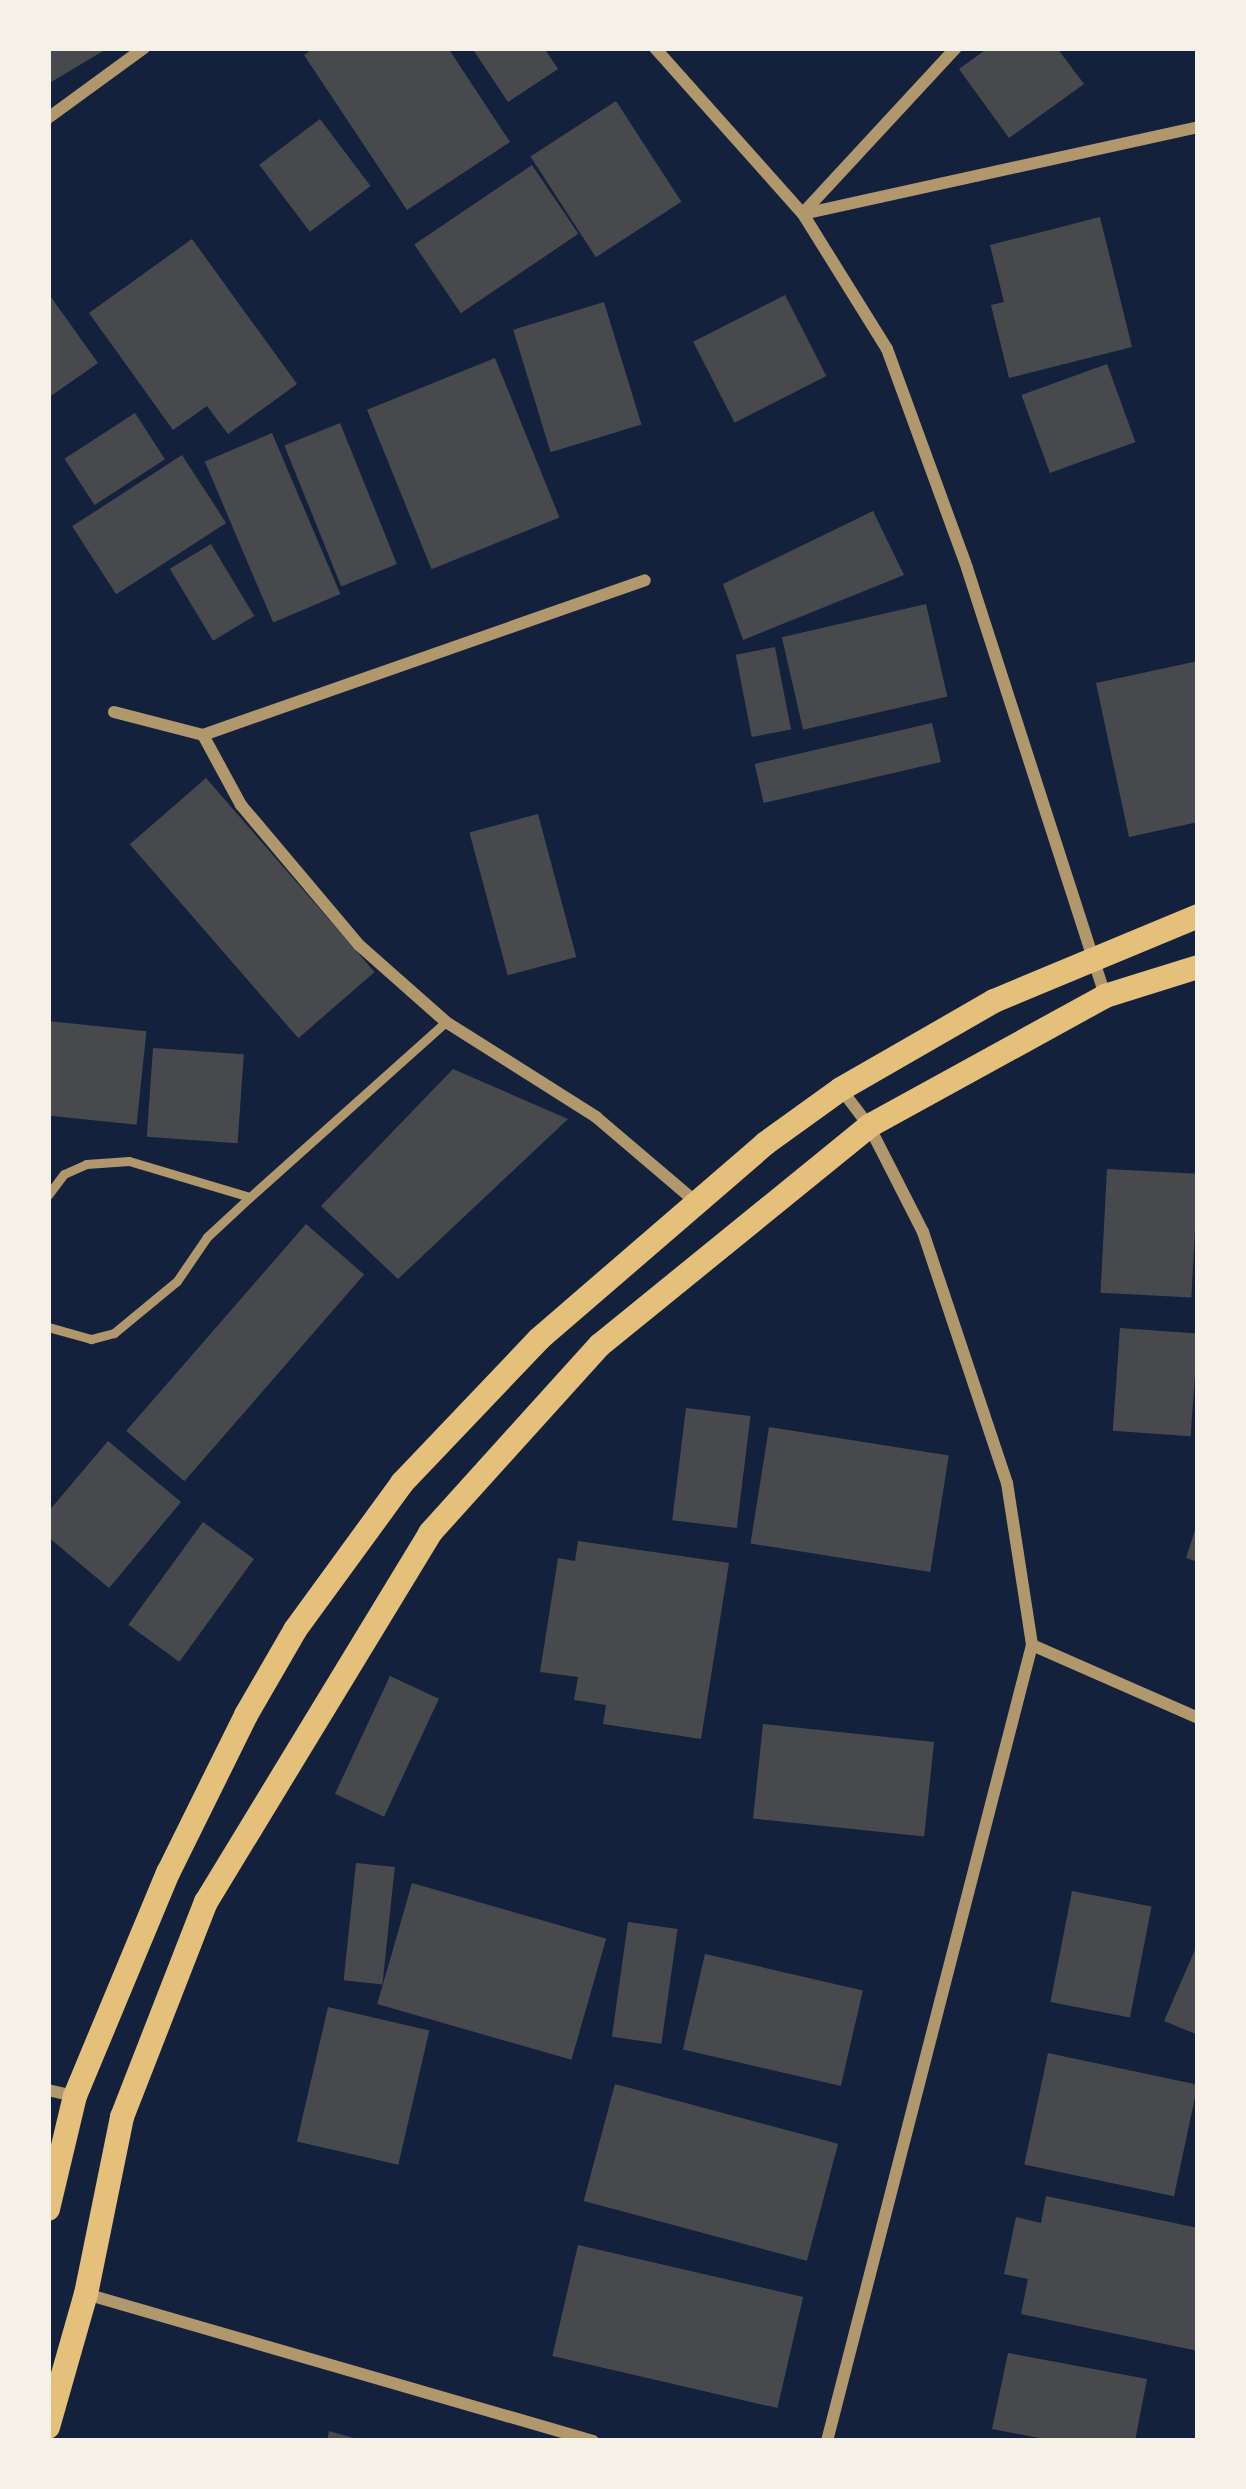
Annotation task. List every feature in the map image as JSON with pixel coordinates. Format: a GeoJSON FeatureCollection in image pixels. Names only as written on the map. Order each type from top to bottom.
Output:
{"type":"FeatureCollection","features":[{"type":"Feature","properties":{"kind":"main road"},"geometry":{"type":"LineString","coordinates":[[48,2210],[76,2096],[168,1873],[295,1630],[402,1484],[539,1339],[696,1202],[841,1089],[958,1020],[1090,957],[1198,916]]}},
{"type":"Feature","properties":{"kind":"main road"},"geometry":{"type":"LineString","coordinates":[[48,2427],[86,2294],[122,2117],[206,1902],[430,1533],[600,1345],[868,1126],[1105,996],[1198,967]]}},
{"type":"Feature","properties":{"kind":"street"},"geometry":{"type":"LineString","coordinates":[[48,118],[144,48]]}},
{"type":"Feature","properties":{"kind":"street"},"geometry":{"type":"LineString","coordinates":[[655,48],[803,214],[887,349],[967,568],[1105,996]]}},
{"type":"Feature","properties":{"kind":"street"},"geometry":{"type":"LineString","coordinates":[[803,214],[956,48]]}},
{"type":"Feature","properties":{"kind":"street"},"geometry":{"type":"LineString","coordinates":[[803,214],[1198,128]]}},
{"type":"Feature","properties":{"kind":"street"},"geometry":{"type":"LineString","coordinates":[[114,712],[203,735],[645,580]]}},
{"type":"Feature","properties":{"kind":"street"},"geometry":{"type":"LineString","coordinates":[[203,735],[241,805],[359,945],[446,1022],[596,1118],[696,1202]]}},
{"type":"Feature","properties":{"kind":"street"},"geometry":{"type":"LineString","coordinates":[[827,2441],[1032,1646],[1007,1484],[923,1232],[868,1126],[841,1089]]}},
{"type":"Feature","properties":{"kind":"street"},"geometry":{"type":"LineString","coordinates":[[1032,1646],[1198,1718]]}},
{"type":"Feature","properties":{"kind":"street"},"geometry":{"type":"LineString","coordinates":[[48,2090],[76,2096]]}},
{"type":"Feature","properties":{"kind":"street"},"geometry":{"type":"LineString","coordinates":[[86,2294],[593,2441]]}},
{"type":"Feature","properties":{"kind":"lane"},"geometry":{"type":"LineString","coordinates":[[48,1327],[91,1339],[115,1334],[177,1280],[207,1238],[250,1197],[446,1022]]}},
{"type":"Feature","properties":{"kind":"lane"},"geometry":{"type":"LineString","coordinates":[[48,1195],[64,1174],[86,1164],[129,1161],[250,1197]]}},
{"type":"Feature","properties":{"kind":"building"},"geometry":{"type":"Polygon","coordinates":[[[48,48],[108,48],[48,84],[48,48]]]}},
{"type":"Feature","properties":{"kind":"building"},"geometry":{"type":"Polygon","coordinates":[[[314,48],[448,48],[510,142],[407,210],[304,55],[314,48]]]}},
{"type":"Feature","properties":{"kind":"building"},"geometry":{"type":"Polygon","coordinates":[[[472,48],[544,48],[558,69],[508,102],[472,48]]]}},
{"type":"Feature","properties":{"kind":"building"},"geometry":{"type":"Polygon","coordinates":[[[988,48],[1057,48],[1084,84],[1009,138],[959,69],[988,48]]]}},
{"type":"Feature","properties":{"kind":"building"},"geometry":{"type":"Polygon","coordinates":[[[616,101],[681,202],[596,257],[530,157],[616,101]]]}},
{"type":"Feature","properties":{"kind":"building"},"geometry":{"type":"Polygon","coordinates":[[[320,119],[371,186],[310,232],[259,165],[320,119]]]}},
{"type":"Feature","properties":{"kind":"building"},"geometry":{"type":"Polygon","coordinates":[[[532,165],[578,234],[461,313],[414,244],[532,165]]]}},
{"type":"Feature","properties":{"kind":"building"},"geometry":{"type":"Polygon","coordinates":[[[1100,217],[1132,347],[1009,378],[991,305],[1004,302],[990,245],[1100,217]]]}},
{"type":"Feature","properties":{"kind":"building"},"geometry":{"type":"Polygon","coordinates":[[[192,239],[297,384],[228,434],[207,406],[173,430],[89,313],[192,239]]]}},
{"type":"Feature","properties":{"kind":"building"},"geometry":{"type":"Polygon","coordinates":[[[48,293],[98,363],[48,398],[48,293]]]}},
{"type":"Feature","properties":{"kind":"building"},"geometry":{"type":"Polygon","coordinates":[[[785,295],[826,376],[735,423],[693,342],[785,295]]]}},
{"type":"Feature","properties":{"kind":"building"},"geometry":{"type":"Polygon","coordinates":[[[604,302],[641,424],[551,452],[513,330],[604,302]]]}},
{"type":"Feature","properties":{"kind":"building"},"geometry":{"type":"Polygon","coordinates":[[[495,358],[559,517],[431,569],[367,410],[495,358]]]}},
{"type":"Feature","properties":{"kind":"building"},"geometry":{"type":"Polygon","coordinates":[[[1107,364],[1135,442],[1050,473],[1021,395],[1107,364]]]}},
{"type":"Feature","properties":{"kind":"building"},"geometry":{"type":"Polygon","coordinates":[[[135,413],[165,459],[95,505],[65,459],[135,413]]]}},
{"type":"Feature","properties":{"kind":"building"},"geometry":{"type":"Polygon","coordinates":[[[340,423],[397,564],[341,586],[284,445],[340,423]]]}},
{"type":"Feature","properties":{"kind":"building"},"geometry":{"type":"Polygon","coordinates":[[[272,433],[340,594],[273,623],[205,462],[272,433]]]}},
{"type":"Feature","properties":{"kind":"building"},"geometry":{"type":"Polygon","coordinates":[[[182,455],[226,523],[116,594],[72,526],[182,455]]]}},
{"type":"Feature","properties":{"kind":"building"},"geometry":{"type":"Polygon","coordinates":[[[873,511],[904,575],[743,640],[723,584],[873,511]]]}},
{"type":"Feature","properties":{"kind":"building"},"geometry":{"type":"Polygon","coordinates":[[[211,544],[254,616],[213,641],[170,569],[211,544]]]}},
{"type":"Feature","properties":{"kind":"building"},"geometry":{"type":"Polygon","coordinates":[[[926,604],[947,697],[803,730],[782,637],[926,604]]]}},
{"type":"Feature","properties":{"kind":"building"},"geometry":{"type":"Polygon","coordinates":[[[775,647],[791,729],[752,737],[736,655],[775,647]]]}},
{"type":"Feature","properties":{"kind":"building"},"geometry":{"type":"Polygon","coordinates":[[[1198,661],[1198,822],[1129,837],[1096,683],[1198,661]]]}},
{"type":"Feature","properties":{"kind":"building"},"geometry":{"type":"Polygon","coordinates":[[[932,723],[941,762],[764,803],[755,764],[932,723]]]}},
{"type":"Feature","properties":{"kind":"building"},"geometry":{"type":"Polygon","coordinates":[[[206,778],[375,972],[298,1038],[130,844],[206,778]]]}},
{"type":"Feature","properties":{"kind":"building"},"geometry":{"type":"Polygon","coordinates":[[[538,814],[576,957],[508,975],[469,832],[538,814]]]}},
{"type":"Feature","properties":{"kind":"building"},"geometry":{"type":"Polygon","coordinates":[[[48,1021],[146,1031],[137,1125],[48,1116],[48,1021]]]}},
{"type":"Feature","properties":{"kind":"building"},"geometry":{"type":"Polygon","coordinates":[[[153,1048],[244,1054],[238,1143],[147,1137],[153,1048]]]}},
{"type":"Feature","properties":{"kind":"building"},"geometry":{"type":"Polygon","coordinates":[[[453,1069],[568,1119],[398,1279],[321,1206],[453,1069]]]}},
{"type":"Feature","properties":{"kind":"building"},"geometry":{"type":"Polygon","coordinates":[[[1107,1169],[1198,1174],[1191,1298],[1101,1293],[1107,1169]]]}},
{"type":"Feature","properties":{"kind":"building"},"geometry":{"type":"Polygon","coordinates":[[[306,1224],[364,1275],[184,1481],[126,1431],[306,1224]]]}},
{"type":"Feature","properties":{"kind":"building"},"geometry":{"type":"Polygon","coordinates":[[[1120,1328],[1198,1333],[1191,1436],[1113,1431],[1120,1328]]]}},
{"type":"Feature","properties":{"kind":"building"},"geometry":{"type":"Polygon","coordinates":[[[686,1408],[751,1416],[737,1528],[672,1520],[686,1408]]]}},
{"type":"Feature","properties":{"kind":"building"},"geometry":{"type":"Polygon","coordinates":[[[769,1427],[949,1455],[930,1572],[751,1544],[769,1427]]]}},
{"type":"Feature","properties":{"kind":"building"},"geometry":{"type":"Polygon","coordinates":[[[108,1441],[181,1502],[109,1588],[48,1537],[48,1512],[108,1441]]]}},
{"type":"Feature","properties":{"kind":"building"},"geometry":{"type":"Polygon","coordinates":[[[203,1522],[254,1559],[179,1662],[128,1625],[203,1522]]]}},
{"type":"Feature","properties":{"kind":"building"},"geometry":{"type":"Polygon","coordinates":[[[1198,1524],[1198,1562],[1186,1558],[1198,1524]]]}},
{"type":"Feature","properties":{"kind":"building"},"geometry":{"type":"Polygon","coordinates":[[[578,1541],[729,1563],[701,1739],[603,1724],[606,1705],[574,1700],[578,1677],[540,1672],[558,1558],[575,1561],[578,1541]]]}},
{"type":"Feature","properties":{"kind":"building"},"geometry":{"type":"Polygon","coordinates":[[[390,1676],[439,1699],[384,1817],[335,1794],[390,1676]]]}},
{"type":"Feature","properties":{"kind":"building"},"geometry":{"type":"Polygon","coordinates":[[[763,1724],[934,1742],[924,1836],[753,1818],[763,1724]]]}},
{"type":"Feature","properties":{"kind":"building"},"geometry":{"type":"Polygon","coordinates":[[[356,1863],[395,1867],[382,1984],[344,1980],[356,1863]]]}},
{"type":"Feature","properties":{"kind":"building"},"geometry":{"type":"Polygon","coordinates":[[[412,1883],[606,1939],[571,2060],[377,2004],[412,1883]]]}},
{"type":"Feature","properties":{"kind":"building"},"geometry":{"type":"Polygon","coordinates":[[[1072,1891],[1152,1906],[1130,2017],[1050,2002],[1072,1891]]]}},
{"type":"Feature","properties":{"kind":"building"},"geometry":{"type":"Polygon","coordinates":[[[628,1922],[678,1929],[661,2044],[612,2037],[628,1922]]]}},
{"type":"Feature","properties":{"kind":"building"},"geometry":{"type":"Polygon","coordinates":[[[1198,1943],[1198,2035],[1164,2021],[1198,1943]]]}},
{"type":"Feature","properties":{"kind":"building"},"geometry":{"type":"Polygon","coordinates":[[[705,1954],[863,1990],[841,2086],[683,2049],[705,1954]]]}},
{"type":"Feature","properties":{"kind":"building"},"geometry":{"type":"Polygon","coordinates":[[[328,2007],[429,2030],[398,2165],[297,2141],[328,2007]]]}},
{"type":"Feature","properties":{"kind":"building"},"geometry":{"type":"Polygon","coordinates":[[[1048,2053],[1198,2085],[1174,2196],[1024,2165],[1048,2053]]]}},
{"type":"Feature","properties":{"kind":"building"},"geometry":{"type":"Polygon","coordinates":[[[615,2084],[838,2144],[807,2261],[584,2201],[615,2084]]]}},
{"type":"Feature","properties":{"kind":"building"},"geometry":{"type":"Polygon","coordinates":[[[1046,2196],[1198,2228],[1198,2351],[1021,2314],[1028,2279],[1004,2274],[1016,2217],[1041,2223],[1046,2196]]]}},
{"type":"Feature","properties":{"kind":"building"},"geometry":{"type":"Polygon","coordinates":[[[578,2245],[803,2297],[777,2408],[552,2356],[578,2245]]]}},
{"type":"Feature","properties":{"kind":"building"},"geometry":{"type":"Polygon","coordinates":[[[1008,2353],[1147,2379],[1135,2441],[1055,2441],[992,2429],[1008,2353]]]}},
{"type":"Feature","properties":{"kind":"building"},"geometry":{"type":"Polygon","coordinates":[[[329,2431],[361,2440],[327,2441],[329,2431]]]}}]}
